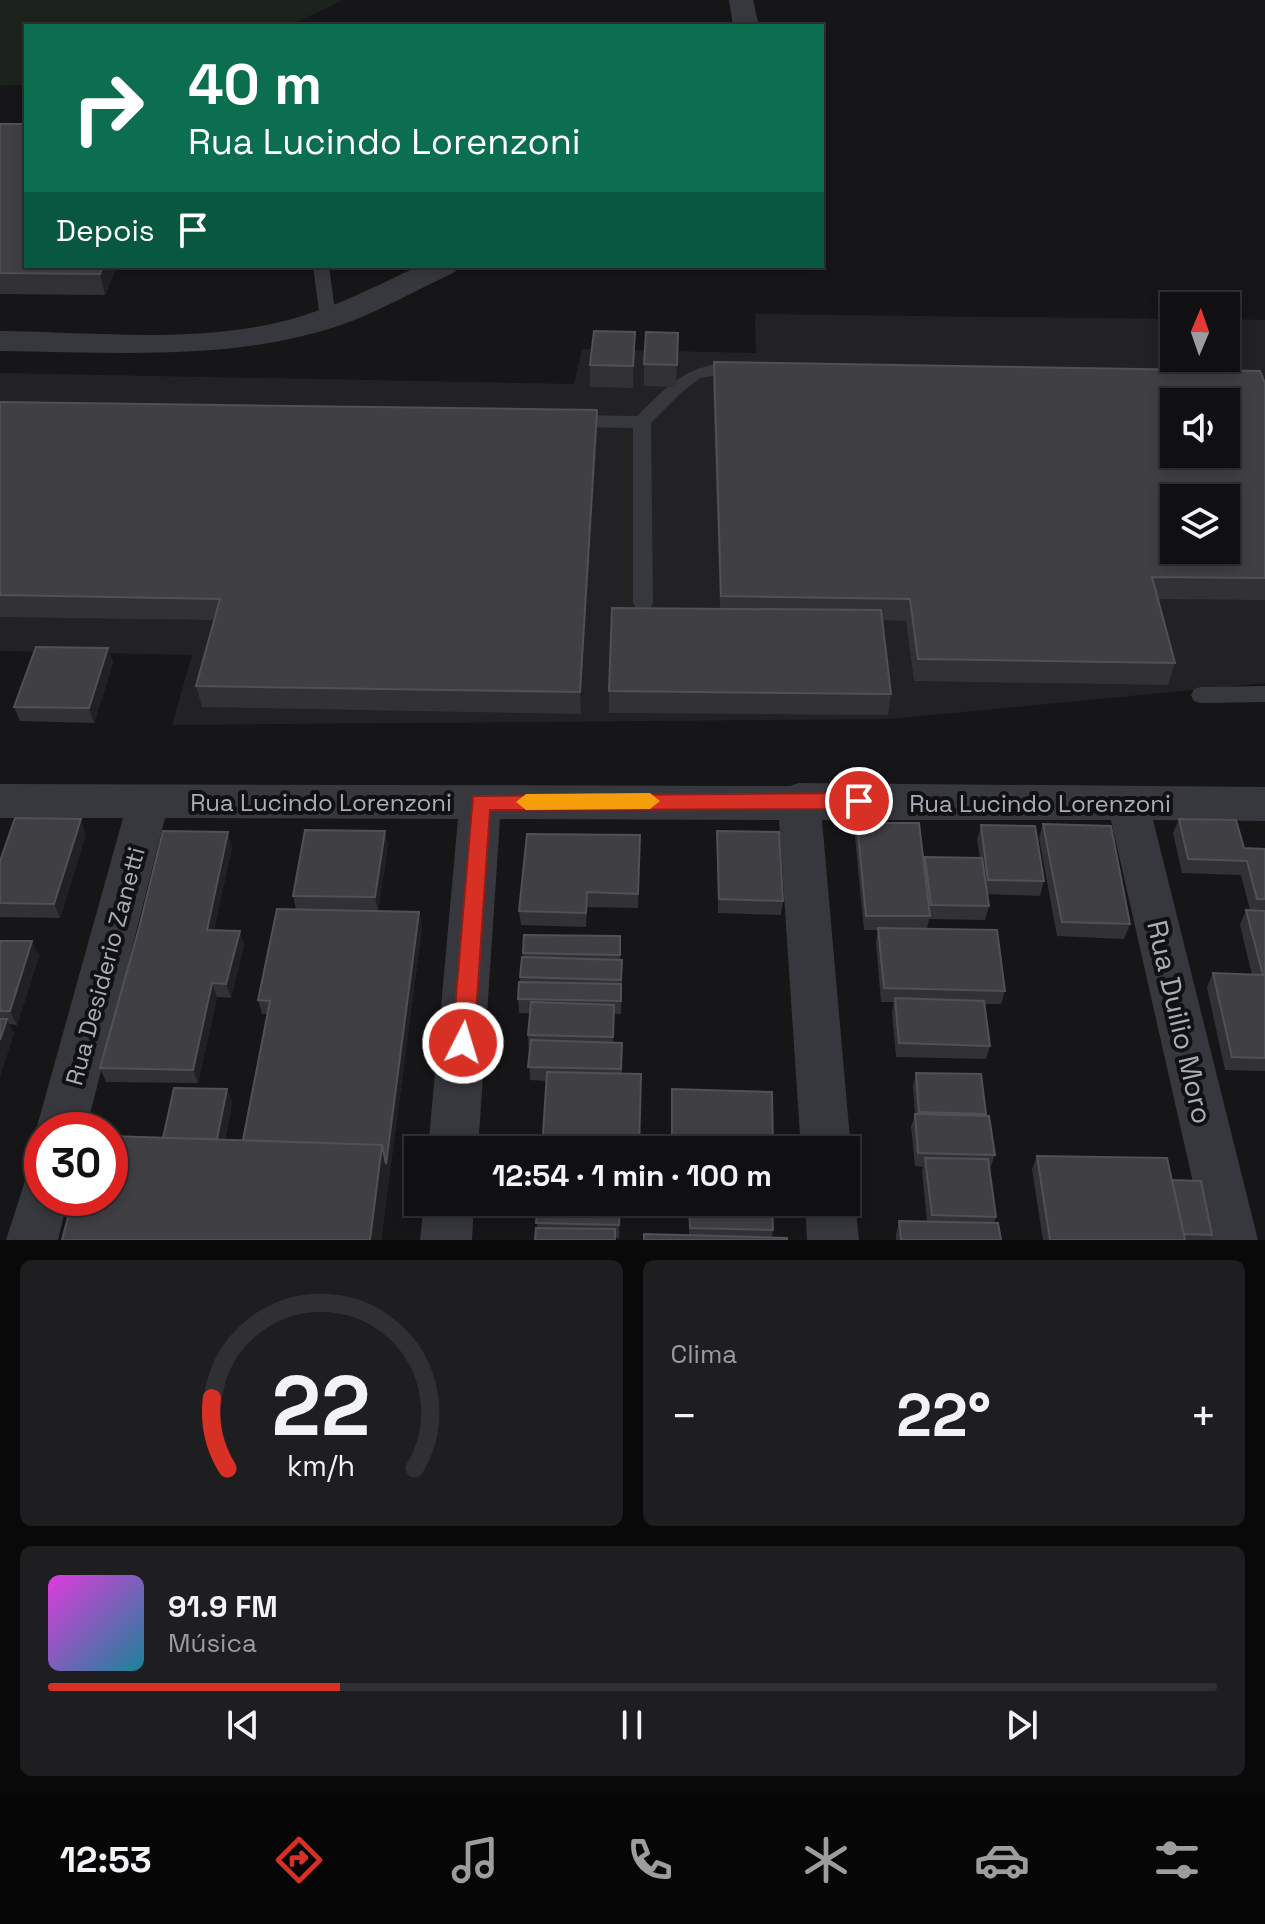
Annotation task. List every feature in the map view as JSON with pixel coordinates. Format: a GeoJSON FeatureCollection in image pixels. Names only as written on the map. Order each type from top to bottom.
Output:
{"type":"FeatureCollection","features":[{"type":"Feature","properties":{"kind":"street"},"geometry":{"type":"LineString","coordinates":[[741,0],[746,24]]}},
{"type":"Feature","properties":{"kind":"street"},"geometry":{"type":"LineString","coordinates":[[0,341],[199,340],[270,333],[328,319],[440,268]]}},
{"type":"Feature","properties":{"kind":"street"},"geometry":{"type":"LineString","coordinates":[[799,800],[825,1136]]}},
{"type":"Feature","properties":{"kind":"street","name":"Rua Lucindo Lorenzoni"},"geometry":{"type":"LineString","coordinates":[[0,801],[799,800],[1265,804]]}},
{"type":"Feature","properties":{"kind":"street"},"geometry":{"type":"LineString","coordinates":[[454,1136],[480,802]]}},
{"type":"Feature","properties":{"kind":"street","name":"Rua Desiderio Zanetti"},"geometry":{"type":"LineString","coordinates":[[66,1112],[148,803]]}},
{"type":"Feature","properties":{"kind":"street","name":"Rua Duilio Moro"},"geometry":{"type":"LineString","coordinates":[[1128,803],[1232,1240]]}},
{"type":"Feature","properties":{"kind":"street"},"geometry":{"type":"LineString","coordinates":[[32,1240],[38,1216]]}},
{"type":"Feature","properties":{"kind":"street"},"geometry":{"type":"LineString","coordinates":[[446,1240],[448,1216]]}},
{"type":"Feature","properties":{"kind":"street"},"geometry":{"type":"LineString","coordinates":[[831,1216],[833,1240]]}},
{"type":"Feature","properties":{"kind":"lane"},"geometry":{"type":"LineString","coordinates":[[321,268],[328,319]]}},
{"type":"Feature","properties":{"kind":"lane"},"geometry":{"type":"LineString","coordinates":[[547,421],[642,422],[702,369],[762,368]]}},
{"type":"Feature","properties":{"kind":"lane"},"geometry":{"type":"LineString","coordinates":[[642,422],[643,603]]}},
{"type":"Feature","properties":{"kind":"lane"},"geometry":{"type":"LineString","coordinates":[[1201,695],[1265,694]]}},
{"type":"Feature","properties":{"kind":"shaded area"},"geometry":{"type":"Polygon","coordinates":[[[0,0],[343,0],[293,24],[24,24],[24,85],[0,85],[0,0]]]}},
{"type":"Feature","properties":{"kind":"shaded area"},"geometry":{"type":"Polygon","coordinates":[[[755,314],[1160,319],[1160,372],[1240,372],[1240,319],[1265,320],[1265,683],[890,719],[172,725],[192,655],[0,651],[0,373],[574,384],[582,349],[756,353],[755,314]]]}},
{"type":"Feature","properties":{"kind":"building"},"geometry":{"type":"Polygon","coordinates":[[[0,124],[24,124],[24,268],[102,268],[100,274],[0,273],[0,124]]]}},
{"type":"Feature","properties":{"kind":"building"},"geometry":{"type":"Polygon","coordinates":[[[594,331],[635,332],[633,366],[590,365],[594,331]]]}},
{"type":"Feature","properties":{"kind":"building"},"geometry":{"type":"Polygon","coordinates":[[[646,332],[678,333],[677,365],[644,364],[646,332]]]}},
{"type":"Feature","properties":{"kind":"building"},"geometry":{"type":"Polygon","coordinates":[[[714,362],[1160,369],[1160,372],[1260,371],[1265,383],[1265,578],[1152,577],[1175,663],[918,659],[910,599],[721,596],[714,362]]]}},
{"type":"Feature","properties":{"kind":"building"},"geometry":{"type":"Polygon","coordinates":[[[0,402],[597,410],[580,692],[196,686],[220,599],[0,595],[0,402]]]}},
{"type":"Feature","properties":{"kind":"building"},"geometry":{"type":"Polygon","coordinates":[[[612,608],[881,610],[891,694],[609,691],[612,608]]]}},
{"type":"Feature","properties":{"kind":"building"},"geometry":{"type":"Polygon","coordinates":[[[36,647],[108,648],[89,708],[14,707],[36,647]]]}},
{"type":"Feature","properties":{"kind":"building"},"geometry":{"type":"Polygon","coordinates":[[[15,818],[81,819],[54,904],[0,903],[0,861],[15,818]]]}},
{"type":"Feature","properties":{"kind":"building"},"geometry":{"type":"Polygon","coordinates":[[[1179,819],[1236,820],[1244,848],[1265,849],[1265,899],[1257,899],[1247,861],[1188,859],[1179,819]]]}},
{"type":"Feature","properties":{"kind":"building"},"geometry":{"type":"Polygon","coordinates":[[[857,823],[919,823],[930,916],[866,916],[857,823]]]}},
{"type":"Feature","properties":{"kind":"building"},"geometry":{"type":"Polygon","coordinates":[[[1043,824],[1111,826],[1130,924],[1062,922],[1043,824]]]}},
{"type":"Feature","properties":{"kind":"building"},"geometry":{"type":"Polygon","coordinates":[[[981,825],[1035,826],[1044,881],[988,880],[981,825]]]}},
{"type":"Feature","properties":{"kind":"building"},"geometry":{"type":"Polygon","coordinates":[[[305,830],[385,831],[375,897],[293,896],[305,830]]]}},
{"type":"Feature","properties":{"kind":"building"},"geometry":{"type":"Polygon","coordinates":[[[163,831],[228,832],[207,930],[240,931],[226,984],[212,983],[193,1070],[100,1068],[139,928],[163,831]]]}},
{"type":"Feature","properties":{"kind":"building"},"geometry":{"type":"Polygon","coordinates":[[[717,831],[779,832],[783,901],[719,899],[717,831]]]}},
{"type":"Feature","properties":{"kind":"building"},"geometry":{"type":"Polygon","coordinates":[[[527,834],[640,835],[638,894],[587,892],[586,913],[519,911],[527,834]]]}},
{"type":"Feature","properties":{"kind":"building"},"geometry":{"type":"Polygon","coordinates":[[[925,857],[982,858],[989,906],[931,905],[925,857]]]}},
{"type":"Feature","properties":{"kind":"building"},"geometry":{"type":"Polygon","coordinates":[[[277,909],[419,912],[386,1164],[382,1145],[243,1140],[270,1001],[258,1000],[277,909]]]}},
{"type":"Feature","properties":{"kind":"building"},"geometry":{"type":"Polygon","coordinates":[[[1246,910],[1265,911],[1265,1058],[1232,1057],[1213,973],[1263,975],[1246,910]]]}},
{"type":"Feature","properties":{"kind":"building"},"geometry":{"type":"Polygon","coordinates":[[[878,928],[997,930],[1005,991],[884,988],[878,928]]]}},
{"type":"Feature","properties":{"kind":"building"},"geometry":{"type":"Polygon","coordinates":[[[524,935],[620,936],[620,955],[523,953],[524,935]]]}},
{"type":"Feature","properties":{"kind":"building"},"geometry":{"type":"Polygon","coordinates":[[[0,941],[32,941],[10,1011],[0,1011],[0,941]]]}},
{"type":"Feature","properties":{"kind":"building"},"geometry":{"type":"Polygon","coordinates":[[[522,957],[622,960],[621,980],[520,977],[522,957]]]}},
{"type":"Feature","properties":{"kind":"building"},"geometry":{"type":"Polygon","coordinates":[[[519,982],[621,984],[621,1001],[518,999],[519,982]]]}},
{"type":"Feature","properties":{"kind":"building"},"geometry":{"type":"Polygon","coordinates":[[[895,998],[984,1001],[990,1046],[899,1043],[895,998]]]}},
{"type":"Feature","properties":{"kind":"building"},"geometry":{"type":"Polygon","coordinates":[[[531,1002],[614,1005],[613,1037],[528,1035],[531,1002]]]}},
{"type":"Feature","properties":{"kind":"building"},"geometry":{"type":"Polygon","coordinates":[[[0,1019],[7,1019],[0,1040],[0,1019]]]}},
{"type":"Feature","properties":{"kind":"building"},"geometry":{"type":"Polygon","coordinates":[[[531,1040],[622,1043],[621,1069],[528,1067],[531,1040]]]}},
{"type":"Feature","properties":{"kind":"building"},"geometry":{"type":"Polygon","coordinates":[[[547,1072],[641,1074],[639,1136],[543,1136],[547,1072]]]}},
{"type":"Feature","properties":{"kind":"building"},"geometry":{"type":"Polygon","coordinates":[[[916,1073],[981,1074],[986,1114],[919,1112],[916,1073]]]}},
{"type":"Feature","properties":{"kind":"building"},"geometry":{"type":"Polygon","coordinates":[[[174,1088],[227,1089],[217,1139],[163,1138],[174,1088]]]}},
{"type":"Feature","properties":{"kind":"building"},"geometry":{"type":"Polygon","coordinates":[[[672,1089],[772,1092],[773,1136],[672,1136],[672,1089]]]}},
{"type":"Feature","properties":{"kind":"building"},"geometry":{"type":"Polygon","coordinates":[[[915,1114],[989,1116],[995,1155],[918,1153],[915,1114]]]}},
{"type":"Feature","properties":{"kind":"building"},"geometry":{"type":"Polygon","coordinates":[[[128,1137],[382,1145],[370,1240],[62,1240],[68,1216],[128,1216],[128,1137]]]}},
{"type":"Feature","properties":{"kind":"building"},"geometry":{"type":"Polygon","coordinates":[[[1037,1156],[1167,1158],[1185,1240],[1050,1240],[1037,1156]]]}},
{"type":"Feature","properties":{"kind":"building"},"geometry":{"type":"Polygon","coordinates":[[[925,1158],[988,1159],[996,1217],[932,1215],[925,1158]]]}},
{"type":"Feature","properties":{"kind":"building"},"geometry":{"type":"Polygon","coordinates":[[[1172,1180],[1201,1181],[1212,1235],[1184,1234],[1172,1180]]]}},
{"type":"Feature","properties":{"kind":"building"},"geometry":{"type":"Polygon","coordinates":[[[537,1216],[619,1216],[619,1225],[536,1223],[537,1216]]]}},
{"type":"Feature","properties":{"kind":"building"},"geometry":{"type":"Polygon","coordinates":[[[690,1216],[772,1216],[773,1230],[690,1228],[690,1216]]]}},
{"type":"Feature","properties":{"kind":"building"},"geometry":{"type":"Polygon","coordinates":[[[899,1221],[998,1223],[1001,1240],[901,1240],[899,1221]]]}},
{"type":"Feature","properties":{"kind":"building"},"geometry":{"type":"Polygon","coordinates":[[[536,1228],[615,1229],[615,1240],[535,1240],[536,1228]]]}},
{"type":"Feature","properties":{"kind":"building"},"geometry":{"type":"Polygon","coordinates":[[[644,1234],[787,1238],[787,1240],[644,1240],[644,1234]]]}},
{"type":"Feature","properties":{"kind":"slow traffic"},"geometry":{"type":"LineString","coordinates":[[526,802],[650,801]]}},
{"type":"Feature","properties":{"kind":"route"},"geometry":{"type":"LineString","coordinates":[[463,1043],[480,802],[859,801]]}}]}
